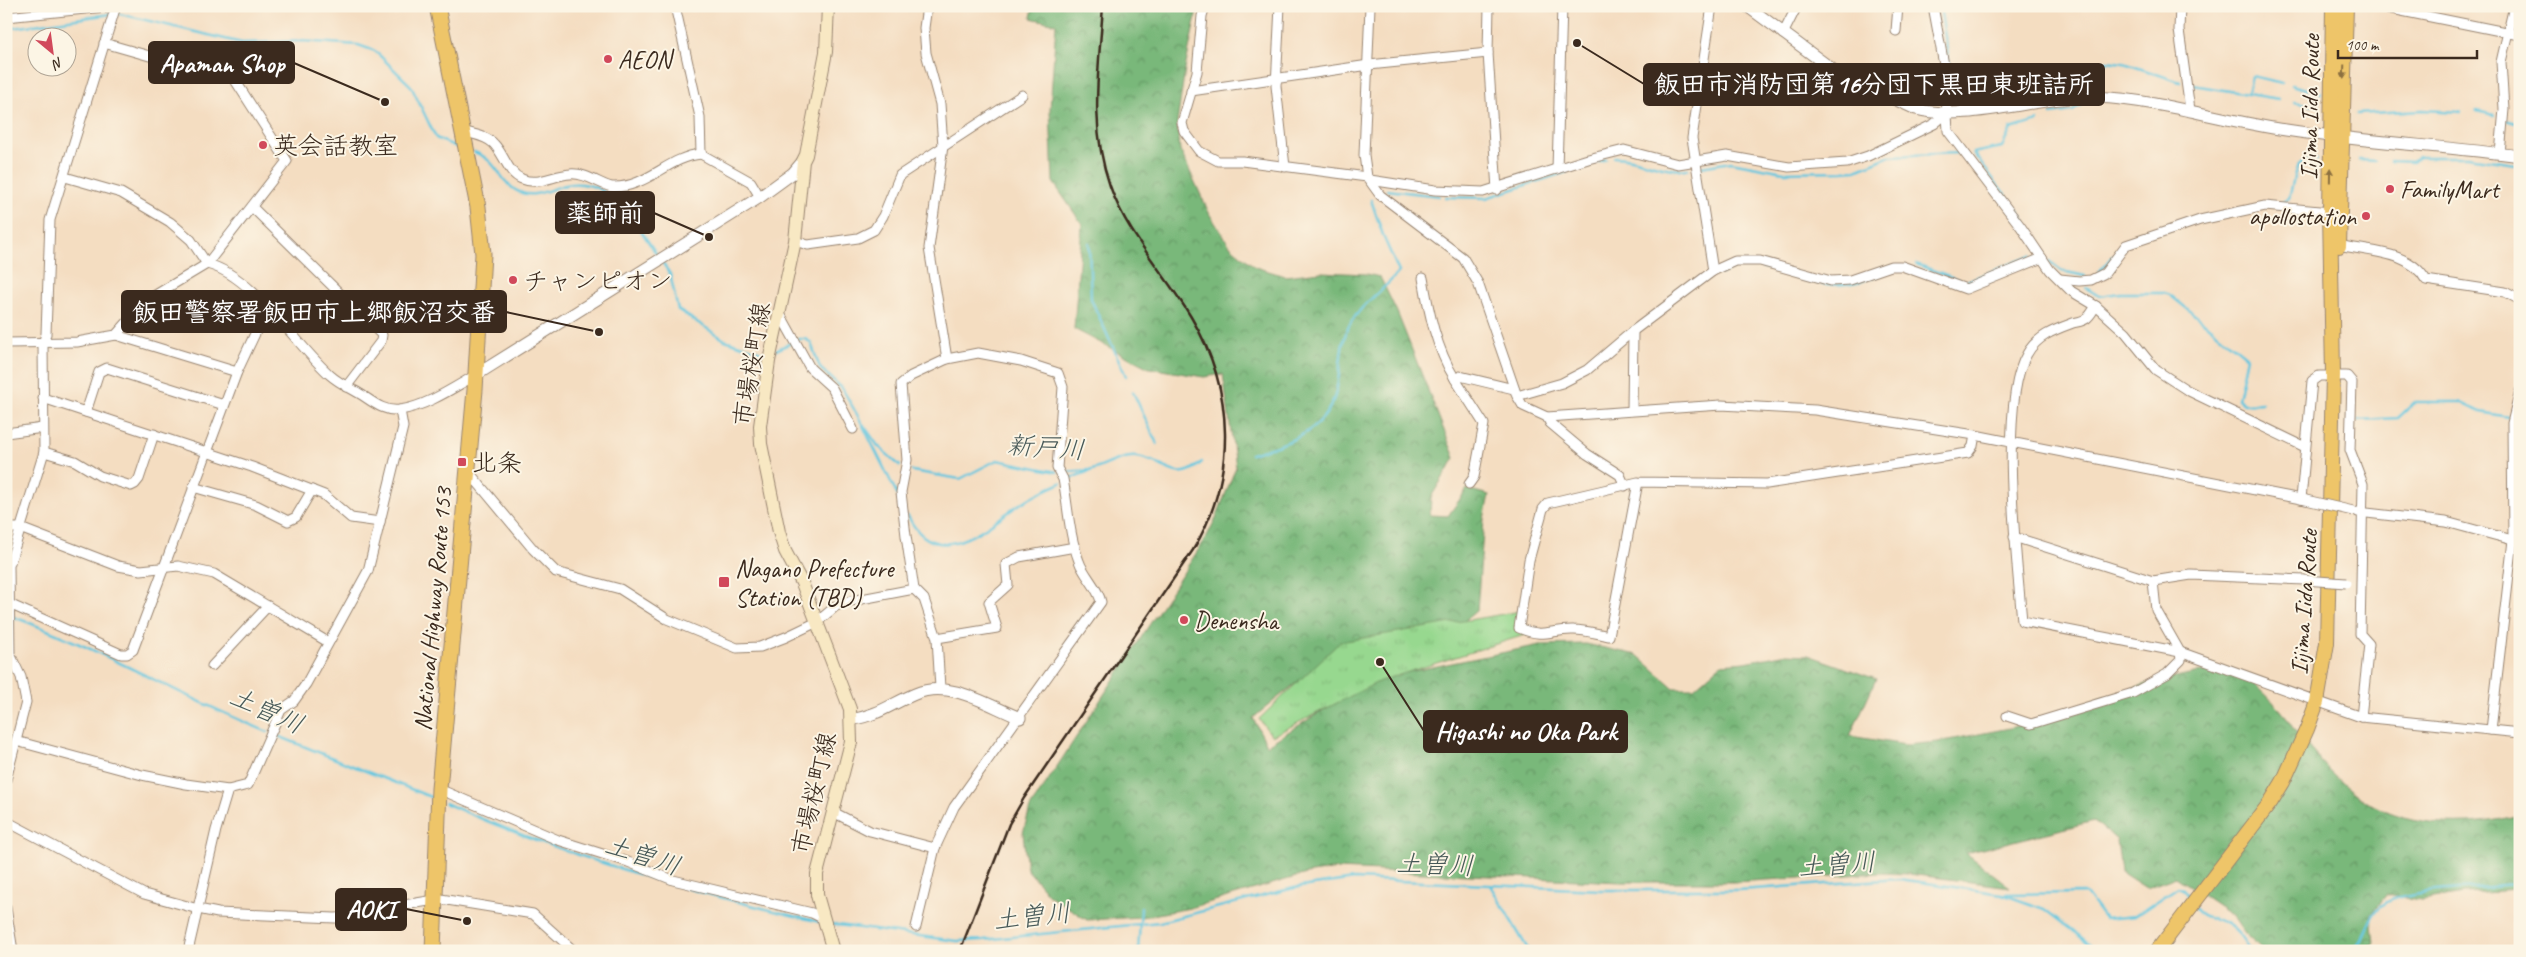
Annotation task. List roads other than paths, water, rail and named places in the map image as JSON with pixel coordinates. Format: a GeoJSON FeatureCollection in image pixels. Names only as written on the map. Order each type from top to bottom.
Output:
{"type":"FeatureCollection","features":[{"type":"Feature","properties":{"kind":"highway","name":"National Highway Route 153"},"geometry":{"type":"LineString","coordinates":[[433,951],[439,796],[476,375],[483,254],[478,207],[437,6]]}},
{"type":"Feature","properties":{"kind":"main road","name":"市場桜町線"},"geometry":{"type":"LineString","coordinates":[[828,6],[826,52],[806,156],[803,161],[794,241],[765,389],[760,426],[761,444],[779,532],[844,691],[851,720],[851,742],[817,874],[817,895],[822,918],[828,930],[833,951]]}},
{"type":"Feature","properties":{"kind":"main road","name":"Iijima Iida Route"},"geometry":{"type":"LineString","coordinates":[[2157,951],[2270,803],[2295,757],[2316,702],[2324,668],[2329,618],[2334,328],[2337,321],[2339,245],[2333,6]]}},
{"type":"Feature","properties":{"kind":"main road","name":"Iijima Iida Route"},"geometry":{"type":"LineString","coordinates":[[2334,328],[2331,322],[2330,212],[2346,6]]}},
{"type":"Feature","properties":{"kind":"street"},"geometry":{"type":"LineString","coordinates":[[675,6],[700,117],[701,154]]}},
{"type":"Feature","properties":{"kind":"street"},"geometry":{"type":"LineString","coordinates":[[927,6],[924,28],[926,53],[940,104],[944,146],[930,248],[947,360]]}},
{"type":"Feature","properties":{"kind":"street"},"geometry":{"type":"LineString","coordinates":[[1205,6],[1202,16],[1197,72],[1182,122],[1184,131],[1199,151],[1218,161],[1242,161],[1368,178],[1435,190],[1483,192],[1497,190],[1557,169],[1624,150],[1678,164],[1727,156],[1789,167],[1847,164],[1868,156],[1934,124],[1947,113]]}},
{"type":"Feature","properties":{"kind":"street"},"geometry":{"type":"LineString","coordinates":[[1280,6],[1276,78],[1285,167]]}},
{"type":"Feature","properties":{"kind":"street"},"geometry":{"type":"LineString","coordinates":[[1370,6],[1364,156],[1368,178],[1380,195],[1463,258],[1478,283],[1515,393],[1523,406],[1547,417],[1721,405],[1792,408],[1906,422],[2357,512],[2446,522],[2517,541]]}},
{"type":"Feature","properties":{"kind":"street"},"geometry":{"type":"LineString","coordinates":[[1489,6],[1488,53],[1497,190]]}},
{"type":"Feature","properties":{"kind":"street"},"geometry":{"type":"LineString","coordinates":[[1557,169],[1562,6]]}},
{"type":"Feature","properties":{"kind":"street"},"geometry":{"type":"LineString","coordinates":[[1712,6],[1692,138],[1694,162],[1713,271]]}},
{"type":"Feature","properties":{"kind":"street"},"geometry":{"type":"LineString","coordinates":[[1747,6],[1836,72],[1916,109],[1947,113],[2095,97],[2190,110],[2246,124],[2336,137],[2520,156]]}},
{"type":"Feature","properties":{"kind":"street"},"geometry":{"type":"LineString","coordinates":[[1783,34],[1796,6]]}},
{"type":"Feature","properties":{"kind":"street"},"geometry":{"type":"LineString","coordinates":[[1896,31],[1898,6]]}},
{"type":"Feature","properties":{"kind":"street"},"geometry":{"type":"LineString","coordinates":[[1934,6],[1944,65],[1948,130],[2022,227],[2050,270],[2071,291],[2096,306],[2126,333],[2156,370],[2187,390],[2306,447]]}},
{"type":"Feature","properties":{"kind":"street"},"geometry":{"type":"LineString","coordinates":[[2180,6],[2179,30],[2190,110]]}},
{"type":"Feature","properties":{"kind":"street"},"geometry":{"type":"LineString","coordinates":[[2377,6],[2520,36]]}},
{"type":"Feature","properties":{"kind":"street"},"geometry":{"type":"LineString","coordinates":[[2500,154],[2504,109],[2501,62],[2514,6]]}},
{"type":"Feature","properties":{"kind":"street"},"geometry":{"type":"LineString","coordinates":[[6,17],[115,7],[65,177],[50,220],[46,334],[43,344],[44,452],[9,566],[8,605],[10,623],[8,653],[21,677],[26,702],[6,780]]}},
{"type":"Feature","properties":{"kind":"street"},"geometry":{"type":"LineString","coordinates":[[104,42],[202,71],[232,77],[287,160],[207,264],[147,300],[116,335]]}},
{"type":"Feature","properties":{"kind":"street"},"geometry":{"type":"LineString","coordinates":[[1190,91],[1369,65],[1488,53]]}},
{"type":"Feature","properties":{"kind":"street"},"geometry":{"type":"LineString","coordinates":[[794,241],[808,245],[858,238],[874,230],[883,216],[900,175],[1022,95]]}},
{"type":"Feature","properties":{"kind":"street"},"geometry":{"type":"LineString","coordinates":[[463,135],[493,142],[513,172],[520,179],[530,182],[571,173],[590,177],[612,187],[648,178],[687,155],[701,154],[751,182],[760,197]]}},
{"type":"Feature","properties":{"kind":"street"},"geometry":{"type":"LineString","coordinates":[[65,177],[122,193],[170,222],[191,240],[207,264],[215,266],[243,284],[268,306],[330,375],[346,387],[386,410],[400,410],[431,401],[476,375],[760,197],[793,173],[803,161]]}},
{"type":"Feature","properties":{"kind":"street"},"geometry":{"type":"LineString","coordinates":[[2060,279],[2079,282],[2091,280],[2105,273],[2126,245],[2200,220],[2265,206],[2330,212]]}},
{"type":"Feature","properties":{"kind":"street"},"geometry":{"type":"LineString","coordinates":[[252,207],[382,335],[381,341],[346,387]]}},
{"type":"Feature","properties":{"kind":"street"},"geometry":{"type":"LineString","coordinates":[[2339,245],[2381,251],[2421,271],[2426,280],[2505,292],[2520,300]]}},
{"type":"Feature","properties":{"kind":"street"},"geometry":{"type":"LineString","coordinates":[[1455,379],[1460,376],[1515,393],[1562,383],[1587,370],[1632,331],[1713,271],[1735,261],[1745,260],[1781,266],[1831,281],[1850,280],[1891,266],[1902,266],[1966,289],[2042,258]]}},
{"type":"Feature","properties":{"kind":"street"},"geometry":{"type":"LineString","coordinates":[[1423,278],[1435,332],[1455,379],[1484,424],[1474,478],[1470,484]]}},
{"type":"Feature","properties":{"kind":"street"},"geometry":{"type":"LineString","coordinates":[[8,605],[121,654],[127,654],[133,650],[224,405],[237,372],[268,306]]}},
{"type":"Feature","properties":{"kind":"street"},"geometry":{"type":"LineString","coordinates":[[2096,306],[2086,319],[2049,331],[2027,354],[2020,368],[2015,390],[2012,442],[2014,537],[2022,621],[2180,652],[2361,717],[2520,734]]}},
{"type":"Feature","properties":{"kind":"street"},"geometry":{"type":"LineString","coordinates":[[780,314],[810,368],[832,388],[853,429]]}},
{"type":"Feature","properties":{"kind":"street"},"geometry":{"type":"LineString","coordinates":[[1632,331],[1632,410]]}},
{"type":"Feature","properties":{"kind":"street"},"geometry":{"type":"LineString","coordinates":[[6,343],[43,344],[94,340],[116,335],[237,372]]}},
{"type":"Feature","properties":{"kind":"street"},"geometry":{"type":"LineString","coordinates":[[916,927],[935,848],[954,807],[1020,718],[1101,602],[1099,594],[1085,576],[1075,547],[1063,479],[1058,472],[1063,387],[1058,373],[1021,361],[978,353],[947,360],[911,376],[901,384],[907,460],[901,492],[914,589],[924,599],[937,638],[940,688]]}},
{"type":"Feature","properties":{"kind":"street"},"geometry":{"type":"LineString","coordinates":[[86,412],[99,372],[107,368],[224,405]]}},
{"type":"Feature","properties":{"kind":"street"},"geometry":{"type":"LineString","coordinates":[[2303,500],[2312,382],[2319,376],[2333,374],[2347,376],[2352,382],[2350,450],[2363,484],[2357,512],[2360,634],[2369,644],[2361,717]]}},
{"type":"Feature","properties":{"kind":"street"},"geometry":{"type":"LineString","coordinates":[[2491,730],[2517,541],[2516,424],[2520,391]]}},
{"type":"Feature","properties":{"kind":"street"},"geometry":{"type":"LineString","coordinates":[[43,398],[154,434],[312,490],[324,495],[351,518],[380,522]]}},
{"type":"Feature","properties":{"kind":"street"},"geometry":{"type":"LineString","coordinates":[[16,741],[142,775],[228,790],[248,785],[281,710],[294,701],[306,684],[328,642],[360,589],[368,571],[403,427],[400,410]]}},
{"type":"Feature","properties":{"kind":"street"},"geometry":{"type":"LineString","coordinates":[[1547,417],[1550,423],[1587,454],[1620,476],[1626,486]]}},
{"type":"Feature","properties":{"kind":"street"},"geometry":{"type":"LineString","coordinates":[[6,434],[43,428]]}},
{"type":"Feature","properties":{"kind":"street"},"geometry":{"type":"LineString","coordinates":[[44,452],[76,462],[100,476],[131,486],[139,479],[154,434]]}},
{"type":"Feature","properties":{"kind":"street"},"geometry":{"type":"LineString","coordinates":[[1638,482],[1609,636],[1571,629],[1552,634],[1531,633],[1519,628],[1529,560],[1544,509],[1548,503],[1638,482],[1766,484],[1828,476],[1968,453],[1973,446],[1975,435]]}},
{"type":"Feature","properties":{"kind":"street"},"geometry":{"type":"LineString","coordinates":[[468,470],[533,549],[556,572],[620,589],[667,619],[737,648],[760,647],[817,622],[836,606],[851,601],[914,589]]}},
{"type":"Feature","properties":{"kind":"street"},"geometry":{"type":"LineString","coordinates":[[193,487],[256,504],[288,521],[296,517],[312,490]]}},
{"type":"Feature","properties":{"kind":"street"},"geometry":{"type":"LineString","coordinates":[[6,528],[20,528],[118,566],[142,570],[178,566],[214,574],[328,642]]}},
{"type":"Feature","properties":{"kind":"street"},"geometry":{"type":"LineString","coordinates":[[2014,537],[2153,581],[2191,575],[2360,584]]}},
{"type":"Feature","properties":{"kind":"street"},"geometry":{"type":"LineString","coordinates":[[937,638],[997,628],[989,602],[1008,585],[1006,564],[1019,557],[1075,547]]}},
{"type":"Feature","properties":{"kind":"street"},"geometry":{"type":"LineString","coordinates":[[2007,716],[2031,724],[2133,693],[2168,674],[2181,660],[2180,652],[2156,610],[2153,581]]}},
{"type":"Feature","properties":{"kind":"street"},"geometry":{"type":"LineString","coordinates":[[212,666],[268,606]]}},
{"type":"Feature","properties":{"kind":"street"},"geometry":{"type":"LineString","coordinates":[[851,720],[881,712],[915,694],[940,688],[954,690],[1020,718]]}},
{"type":"Feature","properties":{"kind":"street"},"geometry":{"type":"LineString","coordinates":[[188,951],[216,830],[228,790]]}},
{"type":"Feature","properties":{"kind":"street"},"geometry":{"type":"LineString","coordinates":[[439,796],[558,840],[628,862],[673,880],[812,913],[822,918]]}},
{"type":"Feature","properties":{"kind":"street"},"geometry":{"type":"LineString","coordinates":[[833,812],[870,831],[935,848]]}},
{"type":"Feature","properties":{"kind":"street"},"geometry":{"type":"LineString","coordinates":[[6,821],[144,894],[198,909],[218,913],[335,918],[369,916],[398,906],[436,900],[533,914],[574,951]]}},
{"type":"Feature","properties":{"kind":"street"},"geometry":{"type":"LineString","coordinates":[[6,908],[13,951]]}},
{"type":"Feature","properties":{"kind":"waterway"},"geometry":{"type":"LineString","coordinates":[[1940,6],[1950,67]]}},
{"type":"Feature","properties":{"kind":"waterway","name":"新戸川"},"geometry":{"type":"LineString","coordinates":[[116,13],[242,43],[302,41],[358,45],[375,51],[411,86],[436,138],[461,149]]}},
{"type":"Feature","properties":{"kind":"waterway","name":"新戸川"},"geometry":{"type":"LineString","coordinates":[[6,29],[111,14]]}},
{"type":"Feature","properties":{"kind":"waterway"},"geometry":{"type":"LineString","coordinates":[[2099,90],[2100,67],[2106,61],[2124,63],[2180,82]]}},
{"type":"Feature","properties":{"kind":"waterway"},"geometry":{"type":"LineString","coordinates":[[2248,94],[2252,76],[2282,83]]}},
{"type":"Feature","properties":{"kind":"waterway"},"geometry":{"type":"LineString","coordinates":[[2193,85],[2279,99]]}},
{"type":"Feature","properties":{"kind":"waterway"},"geometry":{"type":"LineString","coordinates":[[2291,85],[2322,93]]}},
{"type":"Feature","properties":{"kind":"waterway"},"geometry":{"type":"LineString","coordinates":[[2294,102],[2318,106]]}},
{"type":"Feature","properties":{"kind":"waterway"},"geometry":{"type":"LineString","coordinates":[[2051,114],[2073,111],[2081,105]]}},
{"type":"Feature","properties":{"kind":"waterway"},"geometry":{"type":"LineString","coordinates":[[2357,114],[2422,110],[2461,112]]}},
{"type":"Feature","properties":{"kind":"waterway"},"geometry":{"type":"LineString","coordinates":[[2476,111],[2495,115]]}},
{"type":"Feature","properties":{"kind":"waterway"},"geometry":{"type":"LineString","coordinates":[[2507,120],[2520,124]]}},
{"type":"Feature","properties":{"kind":"waterway"},"geometry":{"type":"LineString","coordinates":[[1973,153],[2002,147],[2011,129],[2038,121]]}},
{"type":"Feature","properties":{"kind":"waterway","name":"新戸川"},"geometry":{"type":"LineString","coordinates":[[474,152],[489,161],[508,184],[522,193],[538,193],[566,185],[582,184],[597,188],[621,206],[642,232],[659,258]]}},
{"type":"Feature","properties":{"kind":"waterway"},"geometry":{"type":"LineString","coordinates":[[1701,167],[1731,162],[1784,172],[1843,171],[1856,170],[1890,156],[1958,153]]}},
{"type":"Feature","properties":{"kind":"waterway"},"geometry":{"type":"LineString","coordinates":[[1973,153],[2019,212],[2042,250]]}},
{"type":"Feature","properties":{"kind":"waterway"},"geometry":{"type":"LineString","coordinates":[[1614,157],[1633,159],[1660,167],[1688,169]]}},
{"type":"Feature","properties":{"kind":"waterway"},"geometry":{"type":"LineString","coordinates":[[2390,161],[2413,162],[2418,157],[2468,157],[2515,164]]}},
{"type":"Feature","properties":{"kind":"waterway"},"geometry":{"type":"LineString","coordinates":[[1576,169],[1606,159]]}},
{"type":"Feature","properties":{"kind":"waterway"},"geometry":{"type":"LineString","coordinates":[[2280,204],[2289,198],[2298,166],[2308,160],[2317,160]]}},
{"type":"Feature","properties":{"kind":"waterway"},"geometry":{"type":"LineString","coordinates":[[2359,160],[2375,161]]}},
{"type":"Feature","properties":{"kind":"waterway"},"geometry":{"type":"LineString","coordinates":[[1445,197],[1486,198],[1567,172]]}},
{"type":"Feature","properties":{"kind":"waterway"},"geometry":{"type":"LineString","coordinates":[[1387,190],[1439,196]]}},
{"type":"Feature","properties":{"kind":"waterway","name":"新戸川"},"geometry":{"type":"LineString","coordinates":[[1251,454],[1295,439],[1319,422],[1328,411],[1334,398],[1342,348],[1348,328],[1358,312],[1399,272],[1384,238],[1371,200]]}},
{"type":"Feature","properties":{"kind":"waterway"},"geometry":{"type":"LineString","coordinates":[[1089,243],[1091,299],[1126,376]]}},
{"type":"Feature","properties":{"kind":"waterway"},"geometry":{"type":"LineString","coordinates":[[2099,272],[2113,255]]}},
{"type":"Feature","properties":{"kind":"waterway"},"geometry":{"type":"LineString","coordinates":[[1916,264],[1965,282],[2031,256]]}},
{"type":"Feature","properties":{"kind":"waterway"},"geometry":{"type":"LineString","coordinates":[[2049,261],[2062,271],[2085,276]]}},
{"type":"Feature","properties":{"kind":"waterway","name":"新戸川"},"geometry":{"type":"LineString","coordinates":[[662,262],[670,274],[678,310],[725,340],[764,353]]}},
{"type":"Feature","properties":{"kind":"waterway"},"geometry":{"type":"LineString","coordinates":[[1720,274],[1741,265]]}},
{"type":"Feature","properties":{"kind":"waterway"},"geometry":{"type":"LineString","coordinates":[[1762,267],[1810,281],[1837,285],[1867,279],[1885,272]]}},
{"type":"Feature","properties":{"kind":"waterway"},"geometry":{"type":"LineString","coordinates":[[2086,288],[2099,296],[2120,293],[2164,293],[2170,295],[2247,357],[2238,399],[2244,404],[2262,403]]}},
{"type":"Feature","properties":{"kind":"waterway","name":"新戸川"},"geometry":{"type":"LineString","coordinates":[[776,350],[799,339],[806,339],[811,343],[820,368],[842,388],[859,418]]}},
{"type":"Feature","properties":{"kind":"waterway"},"geometry":{"type":"LineString","coordinates":[[1133,392],[1157,444]]}},
{"type":"Feature","properties":{"kind":"waterway"},"geometry":{"type":"LineString","coordinates":[[2358,420],[2398,418],[2415,402],[2460,402],[2480,412],[2509,417]]}},
{"type":"Feature","properties":{"kind":"waterway"},"geometry":{"type":"LineString","coordinates":[[859,418],[898,496]]}},
{"type":"Feature","properties":{"kind":"waterway","name":"新戸川"},"geometry":{"type":"LineString","coordinates":[[863,424],[878,446],[900,466]]}},
{"type":"Feature","properties":{"kind":"waterway","name":"新戸川"},"geometry":{"type":"LineString","coordinates":[[1095,469],[1132,457],[1147,459],[1177,472],[1193,469],[1202,462]]}},
{"type":"Feature","properties":{"kind":"waterway","name":"新戸川"},"geometry":{"type":"LineString","coordinates":[[912,471],[960,479],[997,460],[1057,472]]}},
{"type":"Feature","properties":{"kind":"waterway","name":"新戸川"},"geometry":{"type":"LineString","coordinates":[[1066,480],[1095,469]]}},
{"type":"Feature","properties":{"kind":"waterway","name":"新戸川"},"geometry":{"type":"LineString","coordinates":[[1063,472],[1090,470]]}},
{"type":"Feature","properties":{"kind":"waterway"},"geometry":{"type":"LineString","coordinates":[[908,516],[919,533],[933,541],[947,543],[962,540],[992,524],[1025,501],[1061,483]]}},
{"type":"Feature","properties":{"kind":"waterway","name":"土曽川"},"geometry":{"type":"LineString","coordinates":[[11,616],[76,643],[204,704],[268,732]]}},
{"type":"Feature","properties":{"kind":"waterway","name":"土曽川"},"geometry":{"type":"LineString","coordinates":[[273,734],[433,798]]}},
{"type":"Feature","properties":{"kind":"waterway","name":"土曽川"},"geometry":{"type":"LineString","coordinates":[[445,803],[536,840],[630,872],[820,922]]}},
{"type":"Feature","properties":{"kind":"waterway","name":"土曽川"},"geometry":{"type":"LineString","coordinates":[[830,924],[957,941],[983,940],[1160,922],[1294,888],[1354,879],[1600,890],[1739,890],[1899,879],[2002,894],[2044,909],[2099,951]]}},
{"type":"Feature","properties":{"kind":"waterway"},"geometry":{"type":"LineString","coordinates":[[2352,951],[2361,940],[2378,909],[2396,899],[2429,892],[2520,884]]}},
{"type":"Feature","properties":{"kind":"waterway"},"geometry":{"type":"LineString","coordinates":[[1490,885],[1529,951]]}},
{"type":"Feature","properties":{"kind":"waterway"},"geometry":{"type":"LineString","coordinates":[[2005,894],[2083,893],[2087,895],[2105,919],[2135,916],[2178,887],[2183,889],[2190,899]]}},
{"type":"Feature","properties":{"kind":"waterway"},"geometry":{"type":"LineString","coordinates":[[1138,951],[1141,908]]}},
{"type":"Feature","properties":{"kind":"waterway"},"geometry":{"type":"LineString","coordinates":[[2195,908],[2204,916],[2232,927],[2250,951]]}},
{"type":"Feature","properties":{"kind":"railway"},"geometry":{"type":"LineString","coordinates":[[960,951],[1009,824],[1024,798],[1193,550],[1207,522],[1217,493],[1223,463],[1225,434],[1223,404],[1216,374],[1206,345],[1181,301],[1126,221],[1110,186],[1104,164],[1099,142],[1097,97],[1103,6]]}},
{"type":"Feature","properties":{"kind":"place","name":"飯田市消防団第16分団下黒田東班詰所"},"geometry":{"type":"Point","coordinates":[1577,43]}},
{"type":"Feature","properties":{"kind":"place","name":"AEON"},"geometry":{"type":"Point","coordinates":[608,59]}},
{"type":"Feature","properties":{"kind":"place","name":"Apaman Shop"},"geometry":{"type":"Point","coordinates":[385,102]}},
{"type":"Feature","properties":{"kind":"place","name":"英会話教室"},"geometry":{"type":"Point","coordinates":[263,145]}},
{"type":"Feature","properties":{"kind":"place","name":"FamilyMart"},"geometry":{"type":"Point","coordinates":[2390,189]}},
{"type":"Feature","properties":{"kind":"place","name":"apollostation"},"geometry":{"type":"Point","coordinates":[2366,216]}},
{"type":"Feature","properties":{"kind":"place","name":"薬師前"},"geometry":{"type":"Point","coordinates":[709,237]}},
{"type":"Feature","properties":{"kind":"place","name":"チャンピオン"},"geometry":{"type":"Point","coordinates":[513,280]}},
{"type":"Feature","properties":{"kind":"place","name":"飯田警察署飯田市上郷飯沼交番"},"geometry":{"type":"Point","coordinates":[599,332]}},
{"type":"Feature","properties":{"kind":"place","name":"北条"},"geometry":{"type":"Point","coordinates":[462,462]}},
{"type":"Feature","properties":{"kind":"place","name":"Nagano Prefecture Station (TBD)"},"geometry":{"type":"Point","coordinates":[724,582]}},
{"type":"Feature","properties":{"kind":"place","name":"Denensha"},"geometry":{"type":"Point","coordinates":[1184,620]}},
{"type":"Feature","properties":{"kind":"place","name":"Higashi no Oka Park"},"geometry":{"type":"Point","coordinates":[1380,662]}},
{"type":"Feature","properties":{"kind":"place","name":"AOKI"},"geometry":{"type":"Point","coordinates":[467,921]}}]}
